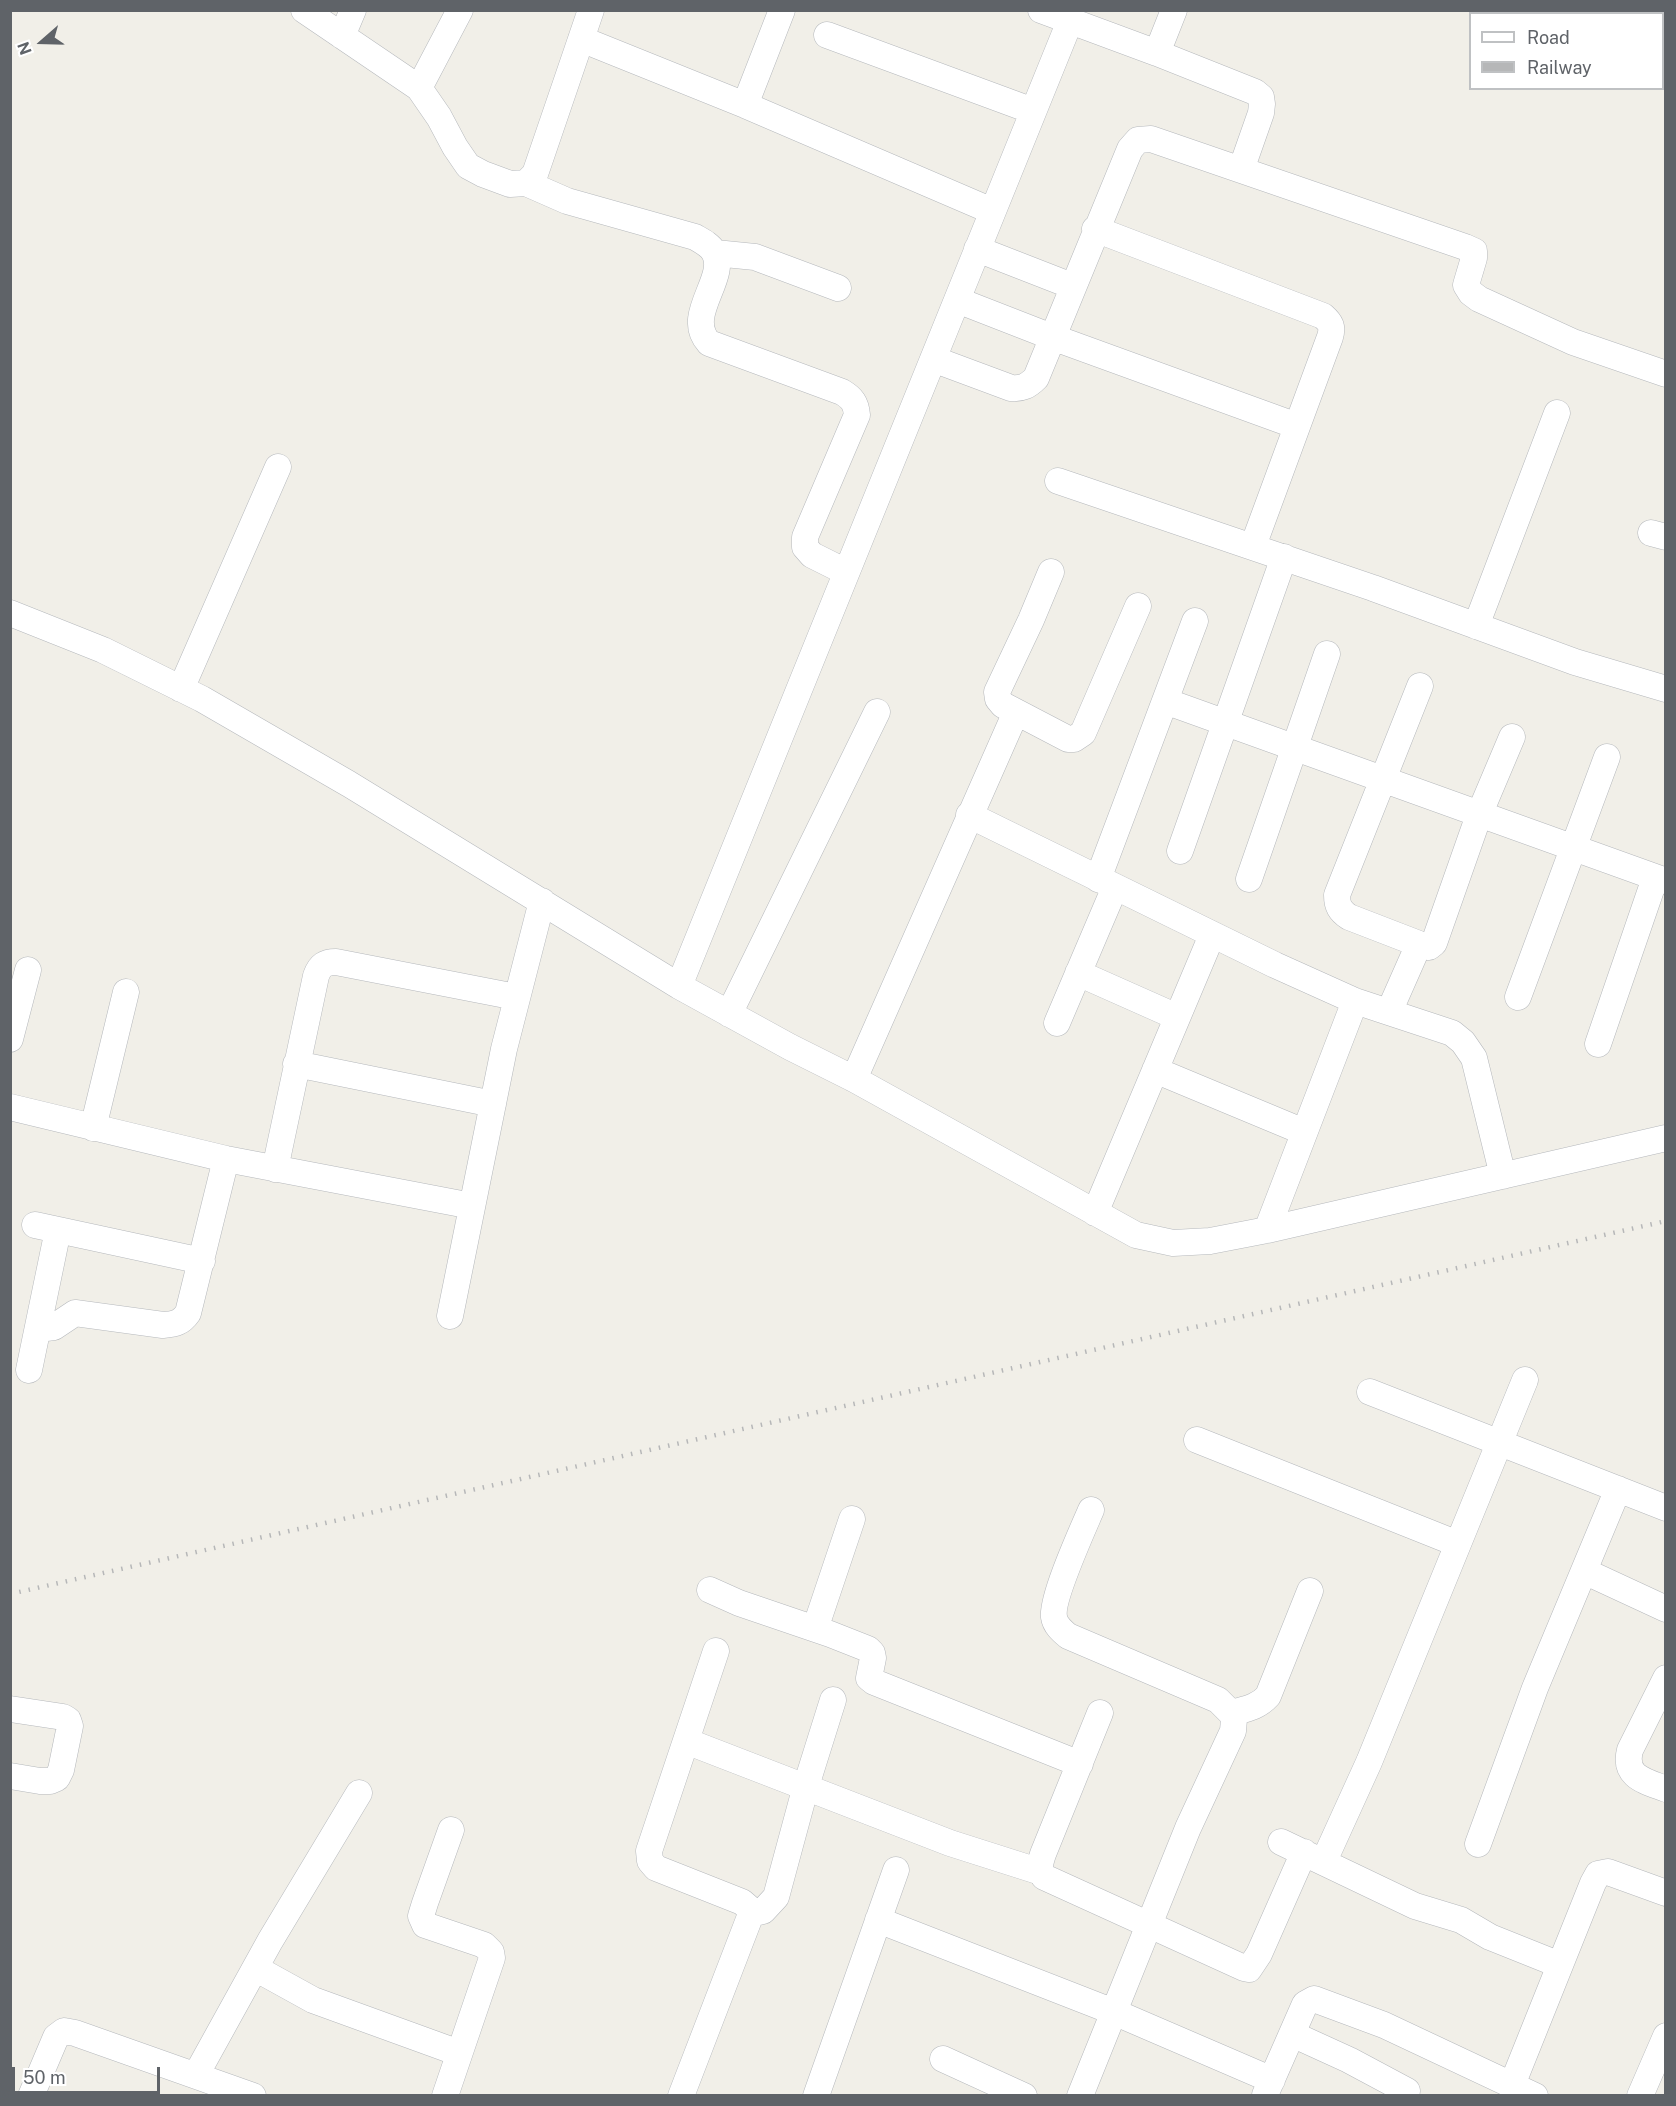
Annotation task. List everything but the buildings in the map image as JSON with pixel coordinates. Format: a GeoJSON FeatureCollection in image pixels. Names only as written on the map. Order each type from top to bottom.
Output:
{"type":"FeatureCollection","features":[{"type":"Feature","properties":{"kind":"street"},"geometry":{"type":"LineString","coordinates":[[304,10],[419,88],[468,165],[483,174],[510,184],[526,183],[567,201],[695,237],[708,245],[715,254],[717,267],[700,324],[703,336],[710,343],[842,392],[856,405],[857,415],[805,537],[806,547],[812,555],[846,572]]}},
{"type":"Feature","properties":{"kind":"street"},"geometry":{"type":"LineString","coordinates":[[342,36],[353,10]]}},
{"type":"Feature","properties":{"kind":"street"},"geometry":{"type":"LineString","coordinates":[[419,88],[460,10]]}},
{"type":"Feature","properties":{"kind":"street"},"geometry":{"type":"LineString","coordinates":[[526,183],[536,174],[591,10]]}},
{"type":"Feature","properties":{"kind":"street"},"geometry":{"type":"LineString","coordinates":[[746,105],[782,10]]}},
{"type":"Feature","properties":{"kind":"street"},"geometry":{"type":"LineString","coordinates":[[1157,53],[1173,10]]}},
{"type":"Feature","properties":{"kind":"street"},"geometry":{"type":"LineString","coordinates":[[679,986],[1033,111],[1057,15],[1157,53],[1261,97],[1261,113],[1241,170]]}},
{"type":"Feature","properties":{"kind":"street"},"geometry":{"type":"LineString","coordinates":[[827,35],[1033,111]]}},
{"type":"Feature","properties":{"kind":"street"},"geometry":{"type":"LineString","coordinates":[[581,39],[746,105],[992,211]]}},
{"type":"Feature","properties":{"kind":"street"},"geometry":{"type":"LineString","coordinates":[[933,359],[1011,388],[1021,389],[1036,378],[1095,229],[1130,149],[1137,140],[1151,139],[1474,251],[1466,285],[1479,299],[1573,342],[1665,374]]}},
{"type":"Feature","properties":{"kind":"street"},"geometry":{"type":"LineString","coordinates":[[1095,229],[1323,316],[1330,322],[1332,328],[1330,337],[1253,546]]}},
{"type":"Feature","properties":{"kind":"street"},"geometry":{"type":"LineString","coordinates":[[977,249],[1072,286]]}},
{"type":"Feature","properties":{"kind":"street"},"geometry":{"type":"LineString","coordinates":[[715,254],[754,257],[837,288]]}},
{"type":"Feature","properties":{"kind":"street"},"geometry":{"type":"LineString","coordinates":[[957,300],[1297,426]]}},
{"type":"Feature","properties":{"kind":"street"},"geometry":{"type":"LineString","coordinates":[[1476,626],[1557,414]]}},
{"type":"Feature","properties":{"kind":"street"},"geometry":{"type":"LineString","coordinates":[[181,689],[278,467]]}},
{"type":"Feature","properties":{"kind":"street"},"geometry":{"type":"LineString","coordinates":[[1058,481],[1253,546],[1575,662],[1665,689]]}},
{"type":"Feature","properties":{"kind":"street"},"geometry":{"type":"LineString","coordinates":[[1180,851],[1284,557]]}},
{"type":"Feature","properties":{"kind":"street"},"geometry":{"type":"LineString","coordinates":[[1051,572],[998,692],[998,699],[1003,705],[1068,740],[1079,737],[1083,733],[1138,606]]}},
{"type":"Feature","properties":{"kind":"street"},"geometry":{"type":"LineString","coordinates":[[10,613],[103,650],[181,689],[349,784],[679,986],[854,1079],[1136,1235],[1173,1243],[1210,1241],[1267,1230],[1665,1138]]}},
{"type":"Feature","properties":{"kind":"street"},"geometry":{"type":"LineString","coordinates":[[1057,1023],[1078,973],[1165,701],[1195,621]]}},
{"type":"Feature","properties":{"kind":"street"},"geometry":{"type":"LineString","coordinates":[[1249,879],[1296,749],[1327,654]]}},
{"type":"Feature","properties":{"kind":"street"},"geometry":{"type":"LineString","coordinates":[[1420,686],[1337,895],[1337,904],[1342,913],[1349,917],[1419,944],[1429,947],[1434,943],[1479,815],[1512,737]]}},
{"type":"Feature","properties":{"kind":"street"},"geometry":{"type":"LineString","coordinates":[[1165,701],[1574,850],[1660,879],[1598,1044]]}},
{"type":"Feature","properties":{"kind":"street"},"geometry":{"type":"LineString","coordinates":[[729,1014],[877,712]]}},
{"type":"Feature","properties":{"kind":"street"},"geometry":{"type":"LineString","coordinates":[[854,1079],[1016,712]]}},
{"type":"Feature","properties":{"kind":"street"},"geometry":{"type":"LineString","coordinates":[[1518,997],[1607,757]]}},
{"type":"Feature","properties":{"kind":"street"},"geometry":{"type":"LineString","coordinates":[[969,815],[1212,935],[1355,1001],[1452,1033],[1464,1041],[1474,1058],[1503,1176]]}},
{"type":"Feature","properties":{"kind":"street"},"geometry":{"type":"LineString","coordinates":[[450,1316],[516,997],[542,901]]}},
{"type":"Feature","properties":{"kind":"street"},"geometry":{"type":"LineString","coordinates":[[1095,1213],[1212,935]]}},
{"type":"Feature","properties":{"kind":"street"},"geometry":{"type":"LineString","coordinates":[[1389,1012],[1419,944]]}},
{"type":"Feature","properties":{"kind":"street"},"geometry":{"type":"LineString","coordinates":[[275,1169],[296,1064],[319,967],[328,962],[336,962],[516,997]]}},
{"type":"Feature","properties":{"kind":"street"},"geometry":{"type":"LineString","coordinates":[[10,1039],[27,970]]}},
{"type":"Feature","properties":{"kind":"street"},"geometry":{"type":"LineString","coordinates":[[1078,973],[1177,1017]]}},
{"type":"Feature","properties":{"kind":"street"},"geometry":{"type":"LineString","coordinates":[[93,1128],[126,992]]}},
{"type":"Feature","properties":{"kind":"street"},"geometry":{"type":"LineString","coordinates":[[1267,1230],[1355,1001]]}},
{"type":"Feature","properties":{"kind":"street"},"geometry":{"type":"LineString","coordinates":[[296,1064],[493,1104]]}},
{"type":"Feature","properties":{"kind":"street"},"geometry":{"type":"LineString","coordinates":[[1155,1070],[1304,1132]]}},
{"type":"Feature","properties":{"kind":"street"},"geometry":{"type":"LineString","coordinates":[[10,1107],[226,1159],[472,1206]]}},
{"type":"Feature","properties":{"kind":"street"},"geometry":{"type":"LineString","coordinates":[[38,1329],[54,1327],[75,1313],[163,1325],[182,1321],[189,1313],[226,1159]]}},
{"type":"Feature","properties":{"kind":"street"},"geometry":{"type":"LineString","coordinates":[[29,1370],[38,1329],[46,1228],[202,1261]]}},
{"type":"Feature","properties":{"kind":"street"},"geometry":{"type":"LineString","coordinates":[[1100,1713],[1043,1854],[1039,1866],[1041,1872],[1044,1877],[1244,1968],[1249,1968],[1259,1954],[1303,1852],[1369,1762],[1525,1380]]}},
{"type":"Feature","properties":{"kind":"street"},"geometry":{"type":"LineString","coordinates":[[1370,1392],[1665,1508]]}},
{"type":"Feature","properties":{"kind":"street"},"geometry":{"type":"LineString","coordinates":[[1197,1440],[1458,1544]]}},
{"type":"Feature","properties":{"kind":"street"},"geometry":{"type":"LineString","coordinates":[[1478,1845],[1535,1688],[1618,1489]]}},
{"type":"Feature","properties":{"kind":"street"},"geometry":{"type":"LineString","coordinates":[[1080,2096],[1188,1828],[1230,1740],[1234,1719],[1218,1700],[1068,1636],[1060,1629],[1054,1618],[1057,1597],[1090,1510]]}},
{"type":"Feature","properties":{"kind":"street"},"geometry":{"type":"LineString","coordinates":[[815,1629],[852,1519]]}},
{"type":"Feature","properties":{"kind":"street"},"geometry":{"type":"LineString","coordinates":[[1584,1571],[1665,1609]]}},
{"type":"Feature","properties":{"kind":"street"},"geometry":{"type":"LineString","coordinates":[[710,1590],[872,1653],[869,1678],[874,1682],[1080,1764]]}},
{"type":"Feature","properties":{"kind":"street"},"geometry":{"type":"LineString","coordinates":[[1231,1713],[1261,1704],[1268,1696],[1310,1591]]}},
{"type":"Feature","properties":{"kind":"street"},"geometry":{"type":"LineString","coordinates":[[681,2096],[751,1914],[749,1908],[742,1902],[656,1868],[650,1861],[649,1851],[716,1651]]}},
{"type":"Feature","properties":{"kind":"street"},"geometry":{"type":"LineString","coordinates":[[1665,1678],[1630,1750],[1628,1760],[1631,1769],[1638,1777],[1665,1789]]}},
{"type":"Feature","properties":{"kind":"street"},"geometry":{"type":"LineString","coordinates":[[751,1914],[763,1911],[776,1897],[806,1786],[833,1700]]}},
{"type":"Feature","properties":{"kind":"street"},"geometry":{"type":"LineString","coordinates":[[10,1709],[63,1717],[69,1720],[70,1726],[61,1770],[57,1778],[40,1781],[10,1776]]}},
{"type":"Feature","properties":{"kind":"street"},"geometry":{"type":"LineString","coordinates":[[686,1741],[950,1843],[1041,1872]]}},
{"type":"Feature","properties":{"kind":"street"},"geometry":{"type":"LineString","coordinates":[[196,2075],[255,1968],[359,1793]]}},
{"type":"Feature","properties":{"kind":"street"},"geometry":{"type":"LineString","coordinates":[[445,2096],[492,1958],[491,1952],[484,1945],[422,1922],[424,1903],[451,1830]]}},
{"type":"Feature","properties":{"kind":"street"},"geometry":{"type":"LineString","coordinates":[[1303,1852],[1415,1906],[1461,1920],[1490,1937],[1560,1965]]}},
{"type":"Feature","properties":{"kind":"street"},"geometry":{"type":"LineString","coordinates":[[816,2096],[896,1870]]}},
{"type":"Feature","properties":{"kind":"street"},"geometry":{"type":"LineString","coordinates":[[878,1920],[1114,2012],[1272,2090],[1305,2004],[1314,1999],[1384,2025],[1523,2092],[1560,1965],[1593,1883],[1601,1872],[1608,1872],[1665,1893]]}},
{"type":"Feature","properties":{"kind":"street"},"geometry":{"type":"LineString","coordinates":[[255,1968],[313,2001],[459,2053]]}},
{"type":"Feature","properties":{"kind":"street"},"geometry":{"type":"LineString","coordinates":[[31,2096],[56,2037],[64,2031],[75,2032],[253,2096]]}},
{"type":"Feature","properties":{"kind":"street"},"geometry":{"type":"LineString","coordinates":[[1292,2034],[1349,2060],[1407,2091]]}},
{"type":"Feature","properties":{"kind":"street"},"geometry":{"type":"LineString","coordinates":[[1640,2096],[1665,2036]]}},
{"type":"Feature","properties":{"kind":"street"},"geometry":{"type":"LineString","coordinates":[[943,2059],[1024,2096]]}},
{"type":"Feature","properties":{"kind":"railway"},"geometry":{"type":"LineString","coordinates":[[10,1594],[1666,1221]]}}]}
